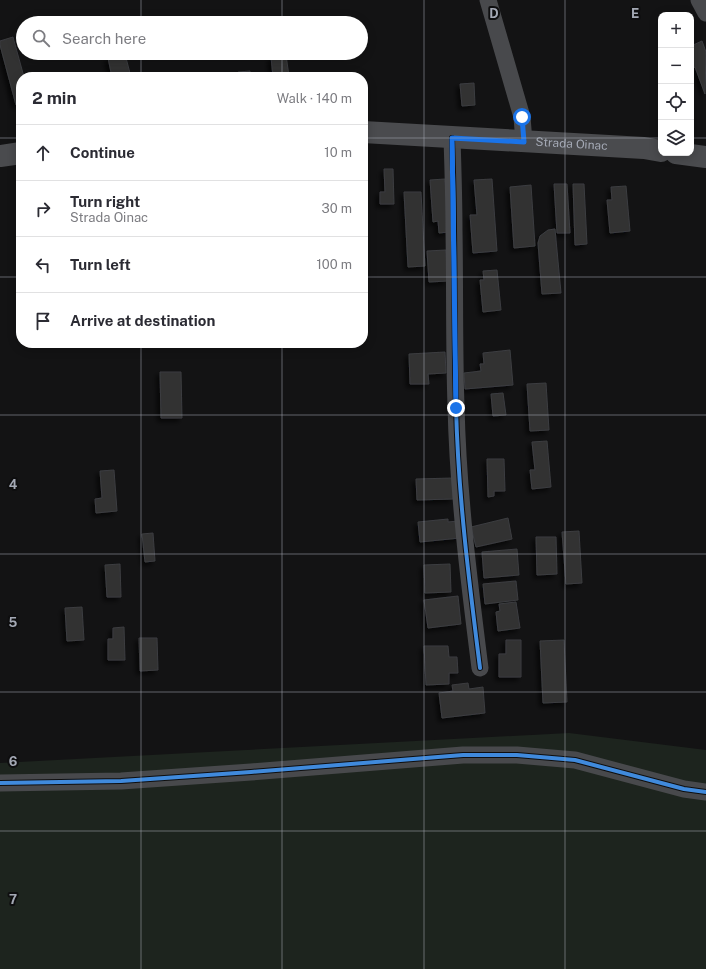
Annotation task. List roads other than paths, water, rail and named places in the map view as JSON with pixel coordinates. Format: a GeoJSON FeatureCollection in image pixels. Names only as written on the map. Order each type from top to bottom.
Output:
{"type":"FeatureCollection","features":[{"type":"Feature","properties":{"kind":"main road","name":"Strada Oinac"},"geometry":{"type":"LineString","coordinates":[[368,132],[644,148],[658,150]]}},
{"type":"Feature","properties":{"kind":"main road"},"geometry":{"type":"LineString","coordinates":[[0,156],[16,154]]}},
{"type":"Feature","properties":{"kind":"main road"},"geometry":{"type":"LineString","coordinates":[[694,155],[706,157]]}},
{"type":"Feature","properties":{"kind":"street"},"geometry":{"type":"LineString","coordinates":[[488,0],[522,117],[524,142]]}},
{"type":"Feature","properties":{"kind":"street"},"geometry":{"type":"LineString","coordinates":[[699,0],[706,13]]}},
{"type":"Feature","properties":{"kind":"street"},"geometry":{"type":"LineString","coordinates":[[452,138],[456,408],[461,496],[480,668]]}},
{"type":"Feature","properties":{"kind":"street"},"geometry":{"type":"LineString","coordinates":[[0,783],[121,781],[463,755],[517,754],[575,760],[684,789],[706,792]]}}]}
